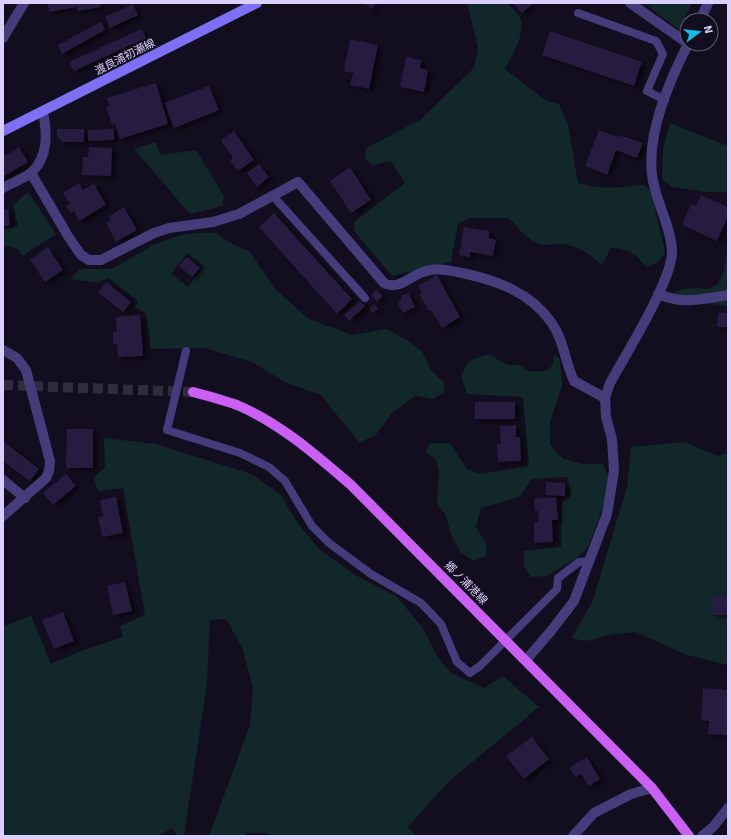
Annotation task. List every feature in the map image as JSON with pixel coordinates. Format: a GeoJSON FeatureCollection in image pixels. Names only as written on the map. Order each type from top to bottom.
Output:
{"type":"FeatureCollection","features":[{"type":"Feature","properties":{"kind":"main road","name":"渡良浦初瀬線"},"geometry":{"type":"LineString","coordinates":[[3,131],[257,3]]}},
{"type":"Feature","properties":{"kind":"main road","name":"郷ノ浦港線"},"geometry":{"type":"LineString","coordinates":[[193,392],[238,406],[273,425],[318,456],[351,485],[652,788],[689,836]]}},
{"type":"Feature","properties":{"kind":"street"},"geometry":{"type":"LineString","coordinates":[[3,38],[24,3]]}},
{"type":"Feature","properties":{"kind":"street"},"geometry":{"type":"LineString","coordinates":[[630,3],[679,38]]}},
{"type":"Feature","properties":{"kind":"street"},"geometry":{"type":"LineString","coordinates":[[526,660],[574,601],[590,561],[606,514],[614,470],[612,439],[606,417],[604,398],[610,383],[658,294],[669,266],[672,252],[652,175],[655,126],[683,52]]}},
{"type":"Feature","properties":{"kind":"street"},"geometry":{"type":"LineString","coordinates":[[3,188],[30,173],[37,164],[45,148],[47,138],[43,112]]}},
{"type":"Feature","properties":{"kind":"street"},"geometry":{"type":"LineString","coordinates":[[30,173],[68,236],[81,255],[89,260],[101,260],[154,232],[169,228],[213,222],[239,214],[298,182],[384,283],[390,287],[396,286],[423,272],[439,269],[484,278],[506,285],[528,299],[542,311],[559,335],[574,381],[604,398]]}},
{"type":"Feature","properties":{"kind":"street"},"geometry":{"type":"LineString","coordinates":[[658,294],[672,300],[689,302],[728,295]]}},
{"type":"Feature","properties":{"kind":"street"},"geometry":{"type":"LineString","coordinates":[[3,350],[17,358],[26,370],[50,461],[49,471],[46,478],[3,516]]}},
{"type":"Feature","properties":{"kind":"street"},"geometry":{"type":"LineString","coordinates":[[3,480],[25,498]]}},
{"type":"Feature","properties":{"kind":"street"},"geometry":{"type":"LineString","coordinates":[[573,836],[594,813],[631,794],[652,788]]}},
{"type":"Feature","properties":{"kind":"street"},"geometry":{"type":"LineString","coordinates":[[702,836],[713,827],[728,808]]}},
{"type":"Feature","properties":{"kind":"lane"},"geometry":{"type":"LineString","coordinates":[[578,14],[656,41],[663,54],[648,91],[665,100]]}},
{"type":"Feature","properties":{"kind":"lane"},"geometry":{"type":"LineString","coordinates":[[273,196],[365,298]]}},
{"type":"Feature","properties":{"kind":"lane"},"geometry":{"type":"LineString","coordinates":[[186,351],[167,430],[240,453],[269,467],[285,481],[312,526],[329,543],[372,574],[421,603],[442,624],[457,662],[470,673],[480,666],[557,588],[558,578],[579,562],[590,561]]}},
{"type":"Feature","properties":{"kind":"green space"},"geometry":{"type":"Polygon","coordinates":[[[467,3],[507,3],[516,11],[521,21],[521,33],[514,52],[505,69],[545,100],[559,104],[568,124],[578,183],[594,187],[644,185],[651,191],[665,252],[660,260],[647,268],[632,253],[611,248],[602,265],[593,257],[578,248],[558,244],[542,245],[534,242],[522,233],[509,218],[470,218],[458,224],[451,262],[392,276],[355,232],[354,222],[405,183],[391,161],[373,165],[365,159],[366,148],[420,120],[474,68],[478,48],[467,3]]]}},
{"type":"Feature","properties":{"kind":"green space"},"geometry":{"type":"Polygon","coordinates":[[[644,3],[692,3],[688,12],[679,12],[679,30],[644,3]]]}},
{"type":"Feature","properties":{"kind":"green space"},"geometry":{"type":"Polygon","coordinates":[[[670,123],[728,146],[728,192],[705,192],[672,187],[662,179],[663,149],[670,123]]]}},
{"type":"Feature","properties":{"kind":"green space"},"geometry":{"type":"Polygon","coordinates":[[[155,142],[161,155],[196,150],[224,196],[222,206],[190,214],[134,149],[155,142]]]}},
{"type":"Feature","properties":{"kind":"green space"},"geometry":{"type":"Polygon","coordinates":[[[28,192],[56,234],[22,256],[18,249],[3,245],[3,230],[18,226],[13,205],[28,192]]]}},
{"type":"Feature","properties":{"kind":"green space"},"geometry":{"type":"Polygon","coordinates":[[[216,233],[234,245],[249,251],[276,290],[309,319],[352,335],[387,329],[408,341],[422,351],[430,369],[444,383],[444,392],[433,399],[415,396],[392,413],[375,436],[359,442],[321,395],[285,382],[252,362],[205,348],[151,349],[146,313],[135,307],[138,301],[109,278],[97,283],[70,279],[80,269],[112,269],[153,245],[180,235],[216,233]],[[187,253],[171,274],[188,287],[204,266],[187,253]]]}},
{"type":"Feature","properties":{"kind":"green space"},"geometry":{"type":"Polygon","coordinates":[[[728,244],[728,306],[710,304],[700,297],[684,296],[673,292],[690,288],[709,289],[718,284],[724,271],[728,244]]]}},
{"type":"Feature","properties":{"kind":"green space"},"geometry":{"type":"Polygon","coordinates":[[[488,354],[508,365],[519,365],[528,371],[546,371],[553,365],[554,354],[560,359],[562,386],[550,422],[550,445],[563,459],[584,464],[603,464],[608,475],[605,502],[588,547],[577,558],[547,576],[531,577],[524,567],[524,551],[561,547],[562,502],[571,496],[568,477],[532,479],[519,497],[481,508],[476,527],[486,543],[487,555],[474,561],[460,552],[451,534],[445,514],[437,503],[439,470],[435,458],[425,452],[431,443],[450,443],[467,469],[481,474],[529,466],[523,397],[467,394],[461,375],[469,361],[488,354]]]}},
{"type":"Feature","properties":{"kind":"green space"},"geometry":{"type":"Polygon","coordinates":[[[104,438],[156,444],[251,474],[280,494],[299,525],[319,549],[355,575],[396,596],[422,627],[437,656],[451,673],[484,688],[503,676],[539,707],[448,782],[408,827],[416,836],[275,836],[263,833],[247,833],[244,836],[209,836],[250,725],[253,688],[242,647],[226,619],[210,620],[207,684],[184,835],[177,836],[172,828],[158,836],[3,836],[3,627],[31,615],[51,664],[78,652],[123,637],[120,626],[145,615],[123,488],[98,491],[94,478],[105,467],[104,438]]]}},
{"type":"Feature","properties":{"kind":"green space"},"geometry":{"type":"Polygon","coordinates":[[[685,442],[717,456],[728,453],[728,665],[687,655],[636,632],[613,634],[585,641],[572,638],[593,600],[627,487],[631,447],[685,442]]]}},
{"type":"Feature","properties":{"kind":"building"},"geometry":{"type":"Polygon","coordinates":[[[48,3],[100,3],[101,7],[77,11],[77,7],[49,12],[48,3]]]}},
{"type":"Feature","properties":{"kind":"building"},"geometry":{"type":"Polygon","coordinates":[[[364,3],[376,3],[372,9],[364,3]]]}},
{"type":"Feature","properties":{"kind":"building"},"geometry":{"type":"Polygon","coordinates":[[[513,3],[534,3],[522,13],[513,3]]]}},
{"type":"Feature","properties":{"kind":"building"},"geometry":{"type":"Polygon","coordinates":[[[133,4],[138,15],[110,28],[105,17],[133,4]]]}},
{"type":"Feature","properties":{"kind":"building"},"geometry":{"type":"Polygon","coordinates":[[[101,22],[105,30],[62,54],[58,45],[101,22]]]}},
{"type":"Feature","properties":{"kind":"building"},"geometry":{"type":"Polygon","coordinates":[[[142,29],[146,38],[74,71],[69,62],[142,29]]]}},
{"type":"Feature","properties":{"kind":"building"},"geometry":{"type":"Polygon","coordinates":[[[550,31],[642,62],[634,86],[542,55],[550,31]]]}},
{"type":"Feature","properties":{"kind":"building"},"geometry":{"type":"Polygon","coordinates":[[[350,39],[378,45],[369,89],[350,85],[353,73],[344,71],[350,39]]]}},
{"type":"Feature","properties":{"kind":"building"},"geometry":{"type":"Polygon","coordinates":[[[406,57],[421,60],[420,68],[428,70],[424,92],[400,87],[406,57]]]}},
{"type":"Feature","properties":{"kind":"building"},"geometry":{"type":"Polygon","coordinates":[[[156,83],[168,124],[120,139],[115,124],[112,125],[106,107],[110,106],[107,98],[156,83]]]}},
{"type":"Feature","properties":{"kind":"building"},"geometry":{"type":"Polygon","coordinates":[[[209,86],[219,110],[174,128],[165,103],[209,86]]]}},
{"type":"Feature","properties":{"kind":"building"},"geometry":{"type":"Polygon","coordinates":[[[57,129],[84,129],[84,142],[62,142],[57,136],[57,129]]]}},
{"type":"Feature","properties":{"kind":"building"},"geometry":{"type":"Polygon","coordinates":[[[114,129],[114,140],[88,141],[88,130],[114,129]]]}},
{"type":"Feature","properties":{"kind":"building"},"geometry":{"type":"Polygon","coordinates":[[[599,130],[618,137],[619,135],[643,143],[637,158],[616,150],[607,175],[585,166],[599,130]]]}},
{"type":"Feature","properties":{"kind":"building"},"geometry":{"type":"Polygon","coordinates":[[[234,131],[254,160],[238,171],[230,160],[233,158],[221,140],[234,131]]]}},
{"type":"Feature","properties":{"kind":"building"},"geometry":{"type":"Polygon","coordinates":[[[19,147],[28,162],[3,177],[3,157],[19,147]]]}},
{"type":"Feature","properties":{"kind":"building"},"geometry":{"type":"Polygon","coordinates":[[[89,147],[112,148],[111,176],[82,175],[83,157],[88,157],[89,147]]]}},
{"type":"Feature","properties":{"kind":"building"},"geometry":{"type":"Polygon","coordinates":[[[259,164],[269,177],[257,187],[247,173],[259,164]]]}},
{"type":"Feature","properties":{"kind":"building"},"geometry":{"type":"Polygon","coordinates":[[[350,167],[371,200],[351,213],[330,181],[350,167]]]}},
{"type":"Feature","properties":{"kind":"building"},"geometry":{"type":"Polygon","coordinates":[[[79,183],[83,190],[94,184],[106,205],[79,221],[74,211],[71,213],[66,206],[70,204],[63,193],[79,183]]]}},
{"type":"Feature","properties":{"kind":"building"},"geometry":{"type":"Polygon","coordinates":[[[701,195],[728,207],[728,216],[717,241],[682,225],[691,204],[696,206],[701,195]]]}},
{"type":"Feature","properties":{"kind":"building"},"geometry":{"type":"Polygon","coordinates":[[[124,207],[137,230],[116,242],[106,223],[111,220],[109,216],[124,207]]]}},
{"type":"Feature","properties":{"kind":"building"},"geometry":{"type":"Polygon","coordinates":[[[8,209],[10,225],[3,226],[3,210],[8,209]]]}},
{"type":"Feature","properties":{"kind":"building"},"geometry":{"type":"Polygon","coordinates":[[[274,213],[352,299],[337,314],[259,227],[274,213]]]}},
{"type":"Feature","properties":{"kind":"building"},"geometry":{"type":"Polygon","coordinates":[[[464,227],[489,231],[489,238],[496,240],[493,256],[470,252],[470,257],[459,255],[464,227]]]}},
{"type":"Feature","properties":{"kind":"building"},"geometry":{"type":"Polygon","coordinates":[[[48,247],[63,270],[45,282],[30,260],[48,247]]]}},
{"type":"Feature","properties":{"kind":"building"},"geometry":{"type":"Polygon","coordinates":[[[187,257],[200,268],[192,277],[179,266],[187,257]]]}},
{"type":"Feature","properties":{"kind":"building"},"geometry":{"type":"Polygon","coordinates":[[[437,275],[460,317],[442,328],[431,310],[429,311],[419,294],[422,292],[418,286],[437,275]]]}},
{"type":"Feature","properties":{"kind":"building"},"geometry":{"type":"Polygon","coordinates":[[[106,282],[131,302],[123,312],[98,293],[106,282]]]}},
{"type":"Feature","properties":{"kind":"building"},"geometry":{"type":"Polygon","coordinates":[[[376,290],[383,296],[377,302],[371,295],[376,290]]]}},
{"type":"Feature","properties":{"kind":"building"},"geometry":{"type":"Polygon","coordinates":[[[408,293],[415,307],[403,313],[397,302],[402,299],[401,296],[408,293]]]}},
{"type":"Feature","properties":{"kind":"building"},"geometry":{"type":"Polygon","coordinates":[[[360,301],[365,306],[349,321],[344,315],[360,301]]]}},
{"type":"Feature","properties":{"kind":"building"},"geometry":{"type":"Polygon","coordinates":[[[374,304],[378,309],[373,313],[369,309],[374,304]]]}},
{"type":"Feature","properties":{"kind":"building"},"geometry":{"type":"Polygon","coordinates":[[[718,313],[728,313],[728,327],[717,327],[718,313]]]}},
{"type":"Feature","properties":{"kind":"building"},"geometry":{"type":"Polygon","coordinates":[[[140,315],[143,356],[118,357],[117,344],[113,344],[113,332],[117,331],[116,317],[140,315]]]}},
{"type":"Feature","properties":{"kind":"building"},"geometry":{"type":"Polygon","coordinates":[[[475,402],[515,402],[515,419],[475,419],[475,402]]]}},
{"type":"Feature","properties":{"kind":"building"},"geometry":{"type":"Polygon","coordinates":[[[516,425],[516,437],[520,437],[521,461],[498,462],[497,444],[501,444],[500,426],[516,425]]]}},
{"type":"Feature","properties":{"kind":"building"},"geometry":{"type":"Polygon","coordinates":[[[67,429],[93,429],[93,468],[66,468],[67,429]]]}},
{"type":"Feature","properties":{"kind":"building"},"geometry":{"type":"Polygon","coordinates":[[[3,441],[39,469],[30,481],[3,461],[3,441]]]}},
{"type":"Feature","properties":{"kind":"building"},"geometry":{"type":"Polygon","coordinates":[[[66,474],[76,486],[53,505],[43,493],[66,474]]]}},
{"type":"Feature","properties":{"kind":"building"},"geometry":{"type":"Polygon","coordinates":[[[546,482],[565,483],[565,496],[546,495],[546,482]]]}},
{"type":"Feature","properties":{"kind":"building"},"geometry":{"type":"Polygon","coordinates":[[[116,497],[123,533],[102,537],[98,517],[103,516],[100,500],[116,497]]]}},
{"type":"Feature","properties":{"kind":"building"},"geometry":{"type":"Polygon","coordinates":[[[556,497],[558,520],[552,520],[553,542],[534,543],[534,523],[539,522],[538,511],[535,511],[534,499],[556,497]]]}},
{"type":"Feature","properties":{"kind":"building"},"geometry":{"type":"Polygon","coordinates":[[[125,582],[132,611],[113,615],[107,586],[125,582]]]}},
{"type":"Feature","properties":{"kind":"building"},"geometry":{"type":"Polygon","coordinates":[[[711,595],[728,596],[728,615],[711,615],[711,595]]]}},
{"type":"Feature","properties":{"kind":"building"},"geometry":{"type":"Polygon","coordinates":[[[63,612],[74,641],[54,649],[42,620],[63,612]]]}},
{"type":"Feature","properties":{"kind":"building"},"geometry":{"type":"Polygon","coordinates":[[[703,688],[728,690],[728,735],[708,734],[709,721],[701,720],[703,688]]]}},
{"type":"Feature","properties":{"kind":"building"},"geometry":{"type":"Polygon","coordinates":[[[532,737],[549,759],[524,779],[506,756],[532,737]]]}},
{"type":"Feature","properties":{"kind":"building"},"geometry":{"type":"Polygon","coordinates":[[[587,757],[600,779],[589,786],[581,774],[575,777],[569,768],[587,757]]]}},
{"type":"Feature","properties":{"kind":"tunnel"},"geometry":{"type":"LineString","coordinates":[[3,385],[193,392]]}}]}
